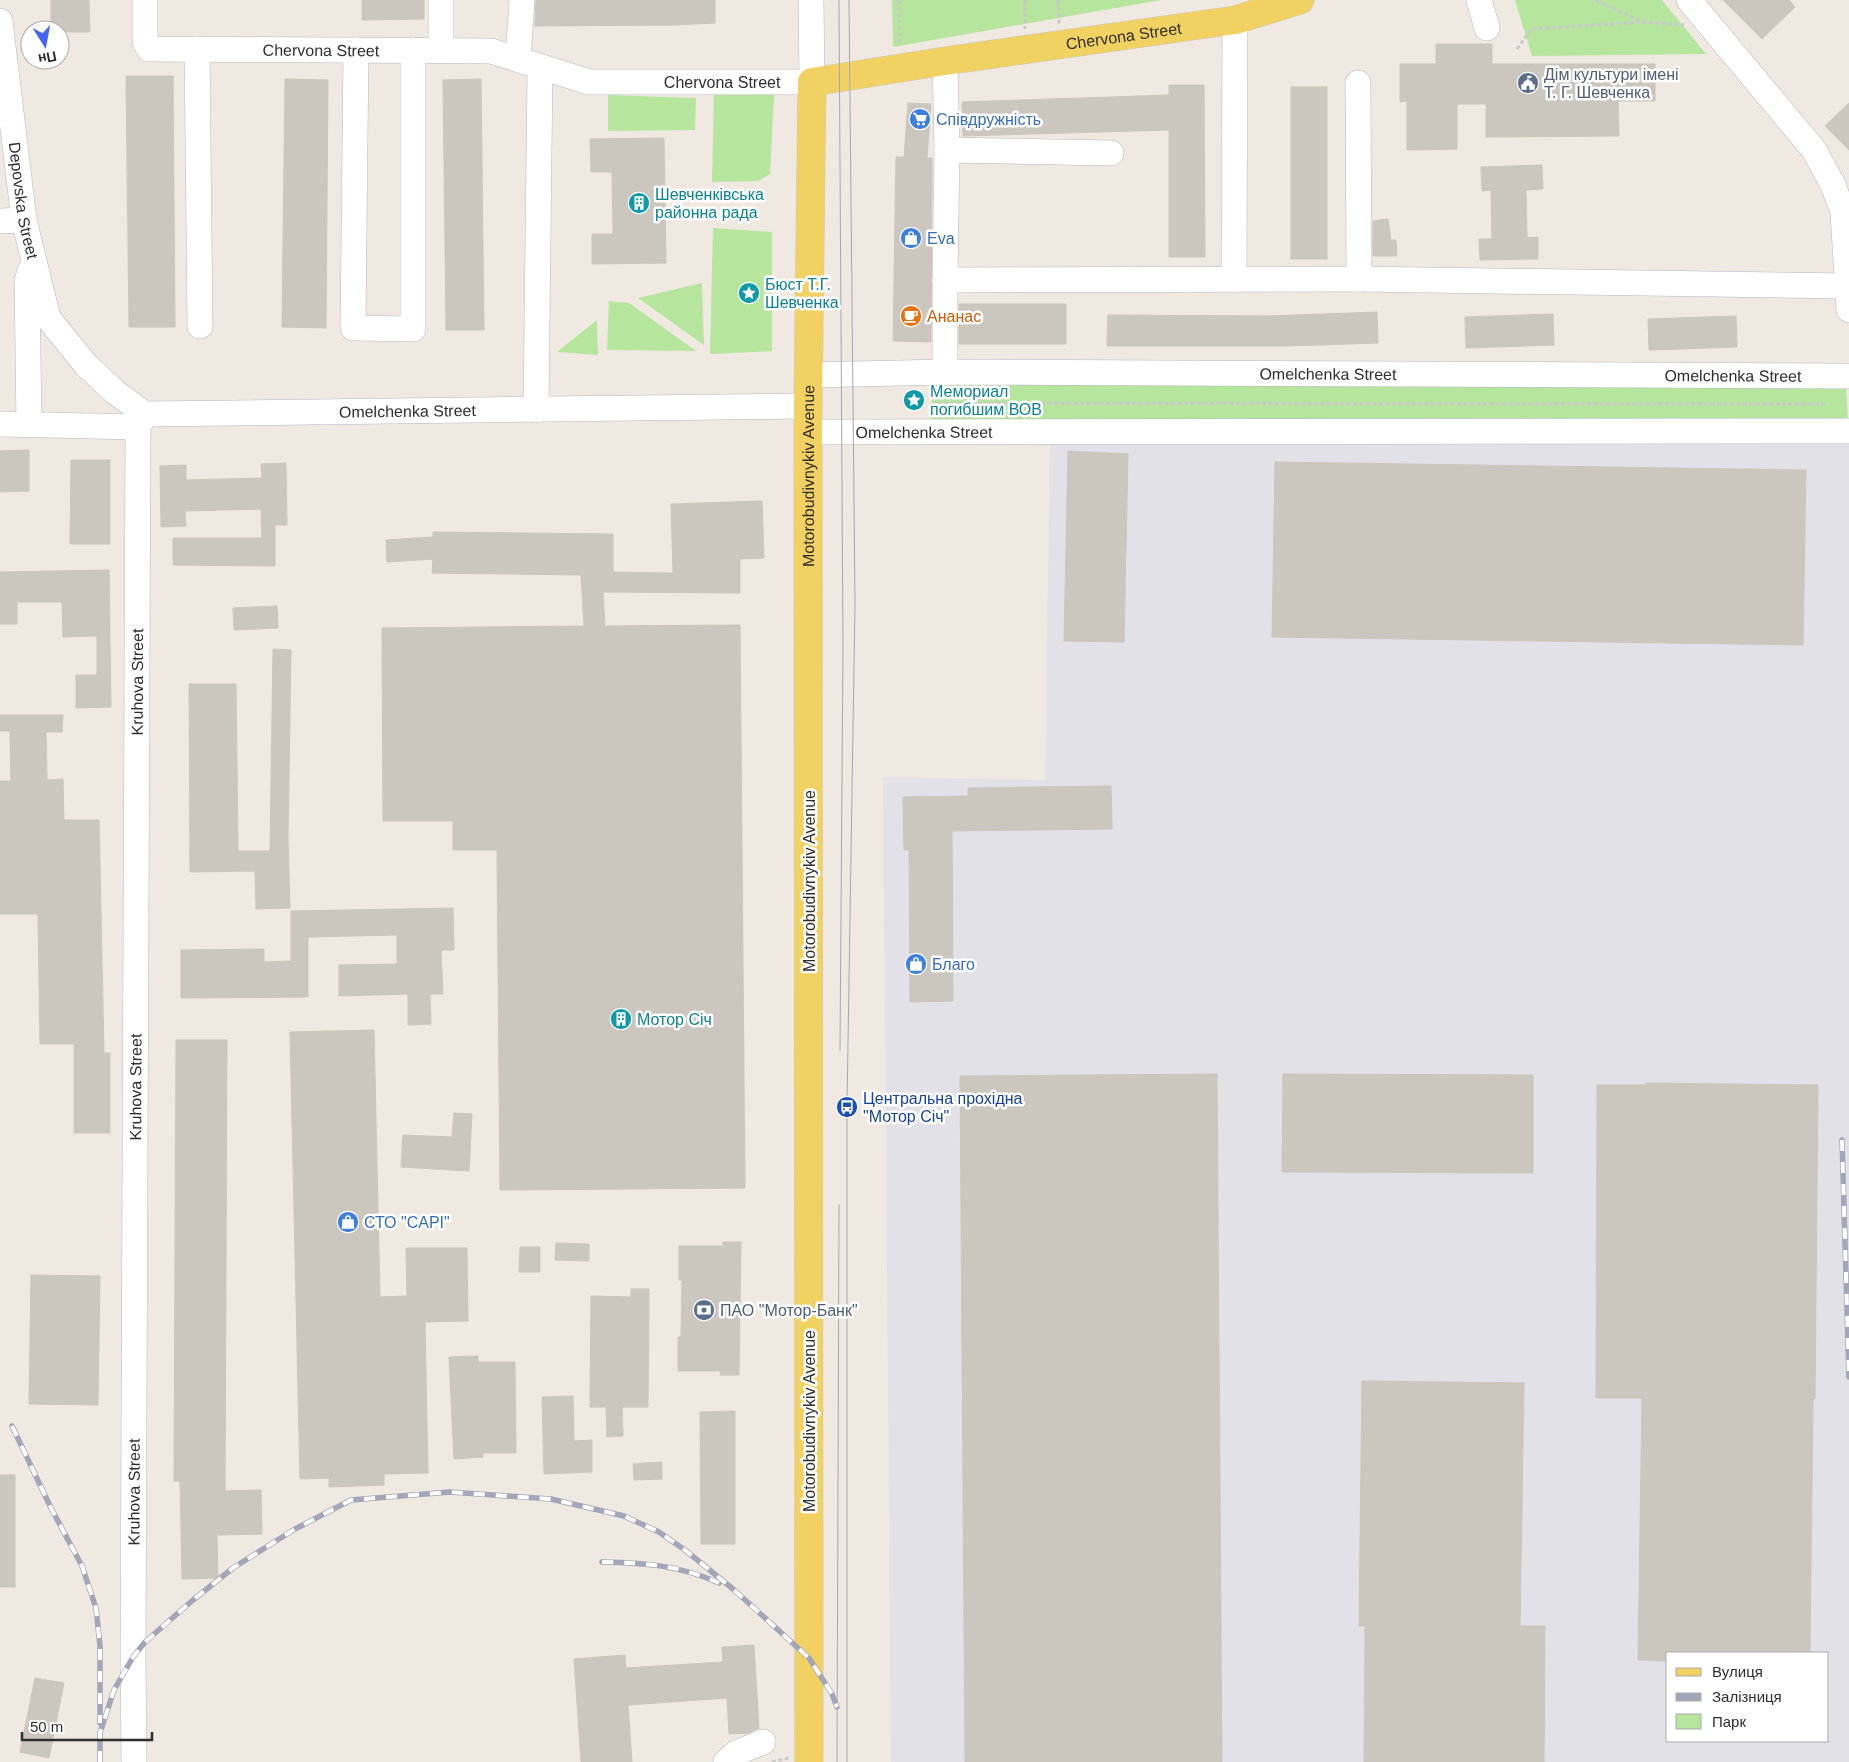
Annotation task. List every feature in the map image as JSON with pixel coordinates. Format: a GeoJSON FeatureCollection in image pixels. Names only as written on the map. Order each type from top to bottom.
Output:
{"type":"FeatureCollection","features":[{"type":"Feature","properties":{"kind":"main road","name":"Chervona Street"},"geometry":{"type":"LineString","coordinates":[[812,82],[1235,20],[1300,0]]}},
{"type":"Feature","properties":{"kind":"main road","name":"Motorobudivnykiv Avenue"},"geometry":{"type":"LineString","coordinates":[[802,1760],[808,375],[812,82]]}},
{"type":"Feature","properties":{"kind":"street","name":"Chervona Street"},"geometry":{"type":"LineString","coordinates":[[145,0],[145,42],[149,48],[491,51],[589,82],[812,82]]}},
{"type":"Feature","properties":{"kind":"street"},"geometry":{"type":"LineString","coordinates":[[441,0],[441,50]]}},
{"type":"Feature","properties":{"kind":"street"},"geometry":{"type":"LineString","coordinates":[[522,0],[529,63],[536,410]]}},
{"type":"Feature","properties":{"kind":"street","name":"Motorobudivnykiv Avenue"},"geometry":{"type":"LineString","coordinates":[[811,0],[812,82]]}},
{"type":"Feature","properties":{"kind":"street"},"geometry":{"type":"LineString","coordinates":[[1480,0],[1487,28]]}},
{"type":"Feature","properties":{"kind":"street"},"geometry":{"type":"LineString","coordinates":[[945,280],[1358,279],[1848,298],[1846,210],[1833,185],[1814,150],[1689,0]]}},
{"type":"Feature","properties":{"kind":"street","name":"Depovska Street"},"geometry":{"type":"LineString","coordinates":[[0,20],[4,82],[24,220],[48,318],[86,366],[115,392],[141,420]]}},
{"type":"Feature","properties":{"kind":"street"},"geometry":{"type":"LineString","coordinates":[[1234,279],[1235,20]]}},
{"type":"Feature","properties":{"kind":"street"},"geometry":{"type":"LineString","coordinates":[[197,49],[200,326]]}},
{"type":"Feature","properties":{"kind":"street"},"geometry":{"type":"LineString","coordinates":[[356,50],[353,328],[413,329],[413,50]]}},
{"type":"Feature","properties":{"kind":"street"},"geometry":{"type":"LineString","coordinates":[[945,61],[947,150],[945,372]]}},
{"type":"Feature","properties":{"kind":"street"},"geometry":{"type":"LineString","coordinates":[[1358,83],[1358,279]]}},
{"type":"Feature","properties":{"kind":"street"},"geometry":{"type":"LineString","coordinates":[[947,150],[1111,153]]}},
{"type":"Feature","properties":{"kind":"street"},"geometry":{"type":"LineString","coordinates":[[0,222],[24,220]]}},
{"type":"Feature","properties":{"kind":"street"},"geometry":{"type":"LineString","coordinates":[[29,424],[27,281],[34,259]]}},
{"type":"Feature","properties":{"kind":"street","name":"Omelchenka Street"},"geometry":{"type":"LineString","coordinates":[[808,375],[945,372],[1849,376]]}},
{"type":"Feature","properties":{"kind":"street","name":"Omelchenka Street"},"geometry":{"type":"LineString","coordinates":[[141,420],[536,410],[808,419],[1849,431]]}},
{"type":"Feature","properties":{"kind":"street"},"geometry":{"type":"LineString","coordinates":[[0,424],[141,420]]}},
{"type":"Feature","properties":{"kind":"street","name":"Kruhova Street"},"geometry":{"type":"LineString","coordinates":[[134,1762],[133,1637],[141,420]]}},
{"type":"Feature","properties":{"kind":"street"},"geometry":{"type":"LineString","coordinates":[[726,1762],[736,1753],[768,1752]]}},
{"type":"Feature","properties":{"kind":"path"},"geometry":{"type":"LineString","coordinates":[[1025,0],[1026,30]]}},
{"type":"Feature","properties":{"kind":"path"},"geometry":{"type":"LineString","coordinates":[[1058,0],[1059,26]]}},
{"type":"Feature","properties":{"kind":"path"},"geometry":{"type":"LineString","coordinates":[[1596,0],[1643,22]]}},
{"type":"Feature","properties":{"kind":"path"},"geometry":{"type":"LineString","coordinates":[[1517,49],[1531,29],[1643,22],[1689,26]]}},
{"type":"Feature","properties":{"kind":"path"},"geometry":{"type":"LineString","coordinates":[[937,403],[1825,404]]}},
{"type":"Feature","properties":{"kind":"path"},"geometry":{"type":"LineString","coordinates":[[768,1752],[802,1760]]}},
{"type":"Feature","properties":{"kind":"shaded area"},"geometry":{"type":"Polygon","coordinates":[[[1050,435],[1849,436],[1849,1762],[891,1762],[883,777],[1045,780],[1050,435]]]}},
{"type":"Feature","properties":{"kind":"green space"},"geometry":{"type":"Polygon","coordinates":[[[892,0],[1161,0],[893,47],[892,0]]]}},
{"type":"Feature","properties":{"kind":"green space"},"geometry":{"type":"Polygon","coordinates":[[[1515,0],[1662,0],[1706,54],[1532,56],[1515,0]]]}},
{"type":"Feature","properties":{"kind":"green space"},"geometry":{"type":"Polygon","coordinates":[[[714,93],[774,95],[770,174],[758,181],[712,182],[714,93]]]}},
{"type":"Feature","properties":{"kind":"green space"},"geometry":{"type":"Polygon","coordinates":[[[608,95],[696,98],[695,130],[608,131],[608,95]]]}},
{"type":"Feature","properties":{"kind":"green space"},"geometry":{"type":"Polygon","coordinates":[[[713,228],[772,232],[772,351],[710,354],[713,228]]]}},
{"type":"Feature","properties":{"kind":"green space"},"geometry":{"type":"Polygon","coordinates":[[[702,283],[704,345],[638,298],[702,283]]]}},
{"type":"Feature","properties":{"kind":"green space"},"geometry":{"type":"Polygon","coordinates":[[[609,301],[629,303],[696,351],[607,350],[609,301]]]}},
{"type":"Feature","properties":{"kind":"green space"},"geometry":{"type":"Polygon","coordinates":[[[597,320],[598,355],[557,352],[597,320]]]}},
{"type":"Feature","properties":{"kind":"green space"},"geometry":{"type":"Polygon","coordinates":[[[933,379],[1846,383],[1848,423],[930,425],[933,379]]]}},
{"type":"Feature","properties":{"kind":"building"},"geometry":{"type":"Polygon","coordinates":[[[51,0],[89,0],[90,32],[70,32],[70,20],[51,20],[51,0]]]}},
{"type":"Feature","properties":{"kind":"building"},"geometry":{"type":"Polygon","coordinates":[[[362,0],[424,0],[424,19],[362,20],[362,0]]]}},
{"type":"Feature","properties":{"kind":"building"},"geometry":{"type":"Polygon","coordinates":[[[536,0],[715,0],[715,23],[535,26],[536,0]]]}},
{"type":"Feature","properties":{"kind":"building"},"geometry":{"type":"Polygon","coordinates":[[[1723,0],[1789,0],[1795,7],[1762,39],[1723,0]]]}},
{"type":"Feature","properties":{"kind":"building","name":"Дім культури імені Т. Г. Шевченка"},"geometry":{"type":"Polygon","coordinates":[[[1436,44],[1492,44],[1492,64],[1655,64],[1655,101],[1618,101],[1619,136],[1486,137],[1486,104],[1457,104],[1457,149],[1407,150],[1407,101],[1400,102],[1400,64],[1436,64],[1436,44]]]}},
{"type":"Feature","properties":{"kind":"building"},"geometry":{"type":"Polygon","coordinates":[[[126,76],[173,76],[175,327],[129,327],[126,76]]]}},
{"type":"Feature","properties":{"kind":"building"},"geometry":{"type":"Polygon","coordinates":[[[285,79],[328,80],[326,328],[282,327],[285,79]]]}},
{"type":"Feature","properties":{"kind":"building"},"geometry":{"type":"Polygon","coordinates":[[[481,79],[484,330],[446,330],[443,80],[481,79]]]}},
{"type":"Feature","properties":{"kind":"building"},"geometry":{"type":"Polygon","coordinates":[[[1169,85],[1204,85],[1205,257],[1169,257],[1169,130],[963,136],[962,102],[1169,95],[1169,85]]]}},
{"type":"Feature","properties":{"kind":"building"},"geometry":{"type":"Polygon","coordinates":[[[1291,87],[1327,87],[1327,259],[1291,259],[1291,87]]]}},
{"type":"Feature","properties":{"kind":"building"},"geometry":{"type":"Polygon","coordinates":[[[908,103],[931,104],[927,158],[932,158],[931,342],[893,341],[896,157],[904,157],[908,103]]]}},
{"type":"Feature","properties":{"kind":"building"},"geometry":{"type":"Polygon","coordinates":[[[1849,103],[1849,150],[1825,126],[1849,103]]]}},
{"type":"Feature","properties":{"kind":"building","name":"Шевченківська районна рада"},"geometry":{"type":"Polygon","coordinates":[[[664,138],[666,263],[592,264],[592,234],[613,234],[612,172],[591,172],[590,139],[664,138]]]}},
{"type":"Feature","properties":{"kind":"building"},"geometry":{"type":"Polygon","coordinates":[[[1542,165],[1543,189],[1526,190],[1527,238],[1538,237],[1538,259],[1480,260],[1479,239],[1492,239],[1491,190],[1482,191],[1481,167],[1542,165]]]}},
{"type":"Feature","properties":{"kind":"building"},"geometry":{"type":"Polygon","coordinates":[[[1388,219],[1391,240],[1396,240],[1397,256],[1373,256],[1373,221],[1388,219]]]}},
{"type":"Feature","properties":{"kind":"building"},"geometry":{"type":"Polygon","coordinates":[[[959,304],[1066,304],[1066,344],[959,344],[959,304]]]}},
{"type":"Feature","properties":{"kind":"building"},"geometry":{"type":"Polygon","coordinates":[[[1377,312],[1378,343],[1286,346],[1107,346],[1108,315],[1269,316],[1377,312]]]}},
{"type":"Feature","properties":{"kind":"building"},"geometry":{"type":"Polygon","coordinates":[[[1553,314],[1554,345],[1466,348],[1465,317],[1553,314]]]}},
{"type":"Feature","properties":{"kind":"building"},"geometry":{"type":"Polygon","coordinates":[[[1736,316],[1737,347],[1649,350],[1648,319],[1736,316]]]}},
{"type":"Feature","properties":{"kind":"building"},"geometry":{"type":"Polygon","coordinates":[[[29,450],[29,491],[0,492],[0,451],[29,450]]]}},
{"type":"Feature","properties":{"kind":"building"},"geometry":{"type":"Polygon","coordinates":[[[1068,451],[1128,454],[1124,642],[1064,641],[1068,451]]]}},
{"type":"Feature","properties":{"kind":"building"},"geometry":{"type":"Polygon","coordinates":[[[71,460],[110,460],[110,544],[70,544],[71,460]]]}},
{"type":"Feature","properties":{"kind":"building"},"geometry":{"type":"Polygon","coordinates":[[[1275,462],[1806,470],[1803,645],[1272,637],[1275,462]]]}},
{"type":"Feature","properties":{"kind":"building"},"geometry":{"type":"Polygon","coordinates":[[[286,463],[287,525],[275,525],[275,566],[173,565],[173,538],[262,538],[261,509],[185,511],[186,526],[161,527],[160,466],[186,465],[186,480],[262,478],[261,464],[286,463]]]}},
{"type":"Feature","properties":{"kind":"building","name":"Мотор Січ"},"geometry":{"type":"Polygon","coordinates":[[[762,501],[764,558],[740,559],[740,593],[603,592],[605,626],[740,625],[745,1188],[500,1190],[497,850],[453,850],[453,821],[383,821],[382,628],[584,626],[581,575],[432,573],[433,559],[387,562],[386,540],[433,537],[433,532],[613,534],[613,572],[673,573],[671,504],[762,501]]]}},
{"type":"Feature","properties":{"kind":"building"},"geometry":{"type":"Polygon","coordinates":[[[109,570],[111,707],[76,708],[76,675],[97,675],[97,636],[63,637],[62,602],[17,602],[17,624],[0,624],[0,572],[109,570]]]}},
{"type":"Feature","properties":{"kind":"building"},"geometry":{"type":"Polygon","coordinates":[[[277,606],[278,628],[234,630],[233,608],[277,606]]]}},
{"type":"Feature","properties":{"kind":"building"},"geometry":{"type":"Polygon","coordinates":[[[273,649],[291,650],[288,839],[290,908],[256,909],[255,871],[190,872],[189,684],[236,684],[238,851],[270,851],[273,649]]]}},
{"type":"Feature","properties":{"kind":"building"},"geometry":{"type":"Polygon","coordinates":[[[0,715],[63,715],[62,732],[46,732],[47,780],[63,779],[64,820],[99,820],[104,1053],[110,1053],[110,1133],[74,1133],[74,1044],[40,1044],[38,914],[0,914],[0,781],[11,781],[10,731],[0,731],[0,715]]]}},
{"type":"Feature","properties":{"kind":"building"},"geometry":{"type":"Polygon","coordinates":[[[1111,786],[1112,829],[952,831],[953,1001],[910,1002],[909,850],[904,850],[903,797],[968,796],[968,788],[1111,786]]]}},
{"type":"Feature","properties":{"kind":"building"},"geometry":{"type":"Polygon","coordinates":[[[453,908],[454,950],[441,950],[443,994],[430,994],[431,1024],[408,1025],[408,994],[339,996],[339,965],[397,964],[397,935],[308,937],[308,997],[181,998],[181,950],[264,949],[264,962],[291,961],[291,911],[453,908]]]}},
{"type":"Feature","properties":{"kind":"building"},"geometry":{"type":"Polygon","coordinates":[[[374,1030],[380,1297],[407,1296],[406,1248],[467,1248],[468,1321],[425,1322],[428,1473],[384,1474],[384,1485],[329,1487],[329,1478],[300,1479],[290,1032],[374,1030]]]}},
{"type":"Feature","properties":{"kind":"building"},"geometry":{"type":"Polygon","coordinates":[[[176,1040],[227,1040],[225,1491],[261,1490],[262,1534],[217,1535],[218,1578],[182,1579],[180,1481],[174,1481],[176,1040]]]}},
{"type":"Feature","properties":{"kind":"building"},"geometry":{"type":"Polygon","coordinates":[[[1217,1074],[1222,1762],[965,1762],[960,1076],[1217,1074]]]}},
{"type":"Feature","properties":{"kind":"building"},"geometry":{"type":"Polygon","coordinates":[[[1283,1074],[1533,1075],[1533,1173],[1282,1172],[1283,1074]]]}},
{"type":"Feature","properties":{"kind":"building"},"geometry":{"type":"Polygon","coordinates":[[[1646,1083],[1818,1085],[1810,1652],[1666,1652],[1666,1661],[1638,1660],[1642,1398],[1596,1398],[1597,1085],[1646,1085],[1646,1083]]]}},
{"type":"Feature","properties":{"kind":"building"},"geometry":{"type":"Polygon","coordinates":[[[454,1113],[472,1114],[469,1171],[401,1167],[403,1135],[452,1137],[454,1113]]]}},
{"type":"Feature","properties":{"kind":"building"},"geometry":{"type":"Polygon","coordinates":[[[723,1242],[741,1242],[739,1375],[720,1375],[721,1371],[678,1371],[678,1337],[681,1337],[682,1280],[679,1280],[679,1246],[723,1246],[723,1242]]]}},
{"type":"Feature","properties":{"kind":"building"},"geometry":{"type":"Polygon","coordinates":[[[556,1243],[589,1244],[589,1261],[555,1260],[556,1243]]]}},
{"type":"Feature","properties":{"kind":"building"},"geometry":{"type":"Polygon","coordinates":[[[520,1247],[540,1247],[540,1272],[519,1272],[520,1247]]]}},
{"type":"Feature","properties":{"kind":"building"},"geometry":{"type":"Polygon","coordinates":[[[31,1275],[100,1276],[98,1405],[29,1404],[31,1275]]]}},
{"type":"Feature","properties":{"kind":"building"},"geometry":{"type":"Polygon","coordinates":[[[631,1289],[649,1289],[648,1407],[622,1407],[623,1436],[607,1437],[606,1407],[590,1407],[591,1296],[631,1297],[631,1289]]]}},
{"type":"Feature","properties":{"kind":"building"},"geometry":{"type":"Polygon","coordinates":[[[478,1356],[478,1362],[515,1362],[516,1453],[483,1453],[483,1457],[454,1459],[449,1357],[478,1356]]]}},
{"type":"Feature","properties":{"kind":"building"},"geometry":{"type":"Polygon","coordinates":[[[1362,1381],[1524,1383],[1520,1626],[1545,1626],[1544,1762],[1364,1762],[1365,1626],[1359,1626],[1362,1381]]]}},
{"type":"Feature","properties":{"kind":"building"},"geometry":{"type":"Polygon","coordinates":[[[573,1396],[574,1441],[592,1440],[592,1472],[544,1474],[542,1397],[573,1396]]]}},
{"type":"Feature","properties":{"kind":"building"},"geometry":{"type":"Polygon","coordinates":[[[735,1411],[735,1544],[701,1544],[700,1412],[735,1411]]]}},
{"type":"Feature","properties":{"kind":"building"},"geometry":{"type":"Polygon","coordinates":[[[662,1462],[662,1479],[634,1480],[633,1464],[662,1462]]]}},
{"type":"Feature","properties":{"kind":"building"},"geometry":{"type":"Polygon","coordinates":[[[0,1475],[15,1475],[15,1587],[0,1587],[0,1475]]]}},
{"type":"Feature","properties":{"kind":"building"},"geometry":{"type":"Polygon","coordinates":[[[754,1645],[759,1728],[748,1733],[729,1734],[727,1698],[628,1705],[632,1762],[581,1762],[574,1659],[625,1655],[626,1668],[723,1662],[722,1647],[754,1645]]]}},
{"type":"Feature","properties":{"kind":"building"},"geometry":{"type":"Polygon","coordinates":[[[35,1678],[64,1683],[49,1758],[20,1752],[35,1678]]]}},
{"type":"Feature","properties":{"kind":"tram line"},"geometry":{"type":"LineString","coordinates":[[839,0],[843,646],[840,1050]]}},
{"type":"Feature","properties":{"kind":"tram line"},"geometry":{"type":"LineString","coordinates":[[847,1762],[847,1107],[855,603],[849,0]]}},
{"type":"Feature","properties":{"kind":"tram line"},"geometry":{"type":"LineString","coordinates":[[837,1762],[839,1205]]}},
{"type":"Feature","properties":{"kind":"railway"},"geometry":{"type":"LineString","coordinates":[[1842,1140],[1849,1377]]}},
{"type":"Feature","properties":{"kind":"railway"},"geometry":{"type":"LineString","coordinates":[[12,1426],[51,1508],[82,1566],[96,1608],[100,1646],[100,1723]]}},
{"type":"Feature","properties":{"kind":"railway"},"geometry":{"type":"LineString","coordinates":[[100,1762],[100,1733],[114,1690],[133,1657],[145,1642],[233,1568],[295,1529],[351,1500],[450,1492],[551,1499],[624,1516],[659,1532],[685,1550],[733,1589],[809,1658],[832,1694],[837,1707]]}},
{"type":"Feature","properties":{"kind":"railway"},"geometry":{"type":"LineString","coordinates":[[602,1562],[662,1566],[690,1572],[719,1583]]}},
{"type":"Feature","properties":{"kind":"place","name":"Дім культури імені Т. Г. Шевченка"},"geometry":{"type":"Point","coordinates":[1528,83]}},
{"type":"Feature","properties":{"kind":"place","name":"Співдружність"},"geometry":{"type":"Point","coordinates":[920,119]}},
{"type":"Feature","properties":{"kind":"place","name":"Шевченківська районна рада"},"geometry":{"type":"Point","coordinates":[639,203]}},
{"type":"Feature","properties":{"kind":"place","name":"Eva"},"geometry":{"type":"Point","coordinates":[911,238]}},
{"type":"Feature","properties":{"kind":"place","name":"Бюст Т.Г. Шевченка"},"geometry":{"type":"Point","coordinates":[749,293]}},
{"type":"Feature","properties":{"kind":"place","name":"Ананас"},"geometry":{"type":"Point","coordinates":[911,316]}},
{"type":"Feature","properties":{"kind":"place","name":"Мемориал погибшим ВОВ"},"geometry":{"type":"Point","coordinates":[914,400]}},
{"type":"Feature","properties":{"kind":"place","name":"Благо"},"geometry":{"type":"Point","coordinates":[916,964]}},
{"type":"Feature","properties":{"kind":"place","name":"Мотор Січ"},"geometry":{"type":"Point","coordinates":[621,1019]}},
{"type":"Feature","properties":{"kind":"place","name":"Центральна прохідна \"Мотор Січ\""},"geometry":{"type":"Point","coordinates":[847,1107]}},
{"type":"Feature","properties":{"kind":"place","name":"СТО \"CAPI\""},"geometry":{"type":"Point","coordinates":[348,1222]}},
{"type":"Feature","properties":{"kind":"place","name":"ПАО \"Мотор-Банк\""},"geometry":{"type":"Point","coordinates":[704,1310]}}]}
